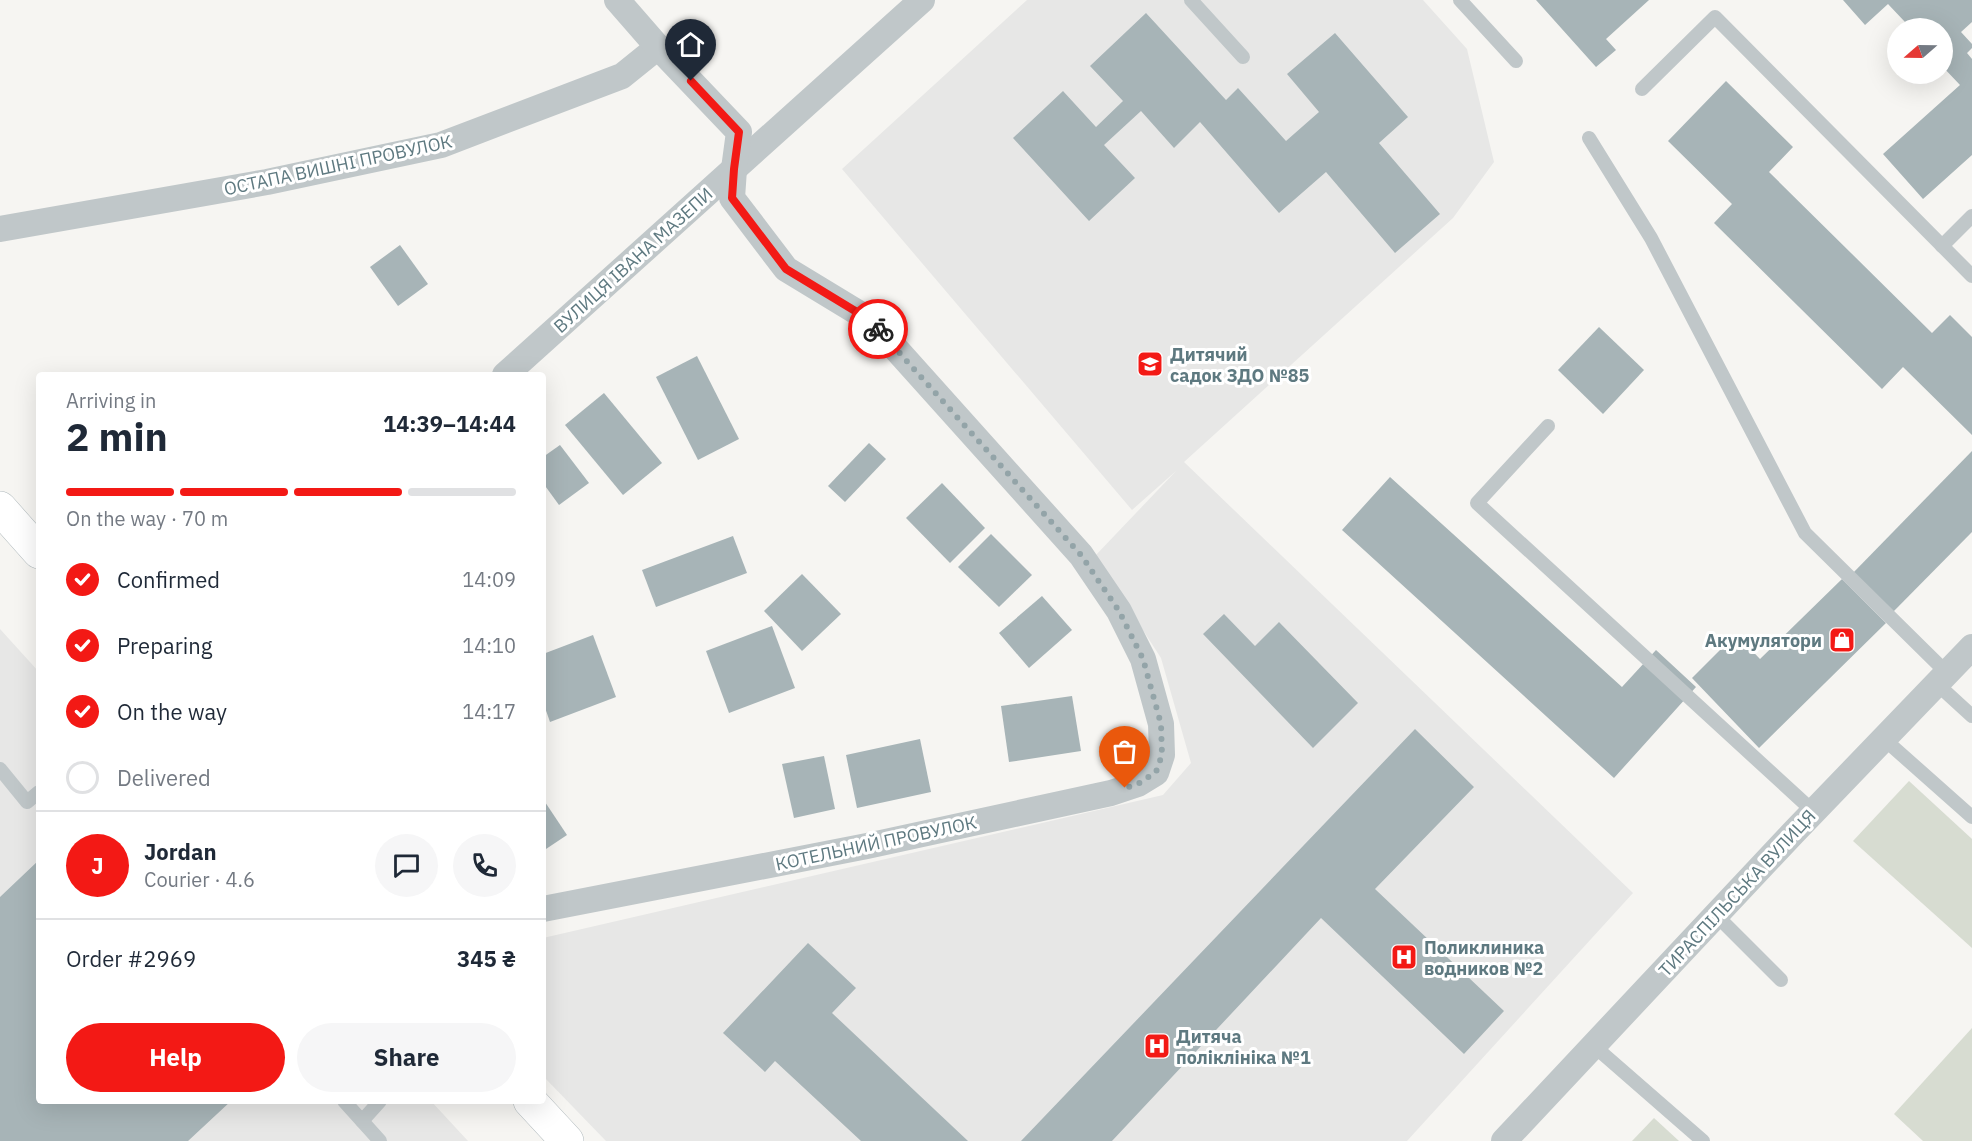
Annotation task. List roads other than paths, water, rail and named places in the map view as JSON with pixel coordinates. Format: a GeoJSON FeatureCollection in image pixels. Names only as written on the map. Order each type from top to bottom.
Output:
{"type":"FeatureCollection","features":[{"type":"Feature","properties":{"kind":"street"},"geometry":{"type":"LineString","coordinates":[[617,0],[739,132],[734,169]]}},
{"type":"Feature","properties":{"kind":"street","name":"ВУЛИЦЯ ІВАНА МАЗЕПИ"},"geometry":{"type":"LineString","coordinates":[[508,372],[922,0]]}},
{"type":"Feature","properties":{"kind":"street","name":"ОСТАПА ВИШНІ ПРОВУЛОК"},"geometry":{"type":"LineString","coordinates":[[0,229],[267,182],[441,145],[622,76],[658,47]]}},
{"type":"Feature","properties":{"kind":"street","name":"КОТЕЛЬНИЙ ПРОВУЛОК"},"geometry":{"type":"LineString","coordinates":[[546,908],[867,846],[1111,793],[1138,784],[1156,772],[1162,755],[1161,724],[1143,659],[1119,611],[1081,555],[870,320],[786,269],[732,198],[734,169]]}},
{"type":"Feature","properties":{"kind":"street"},"geometry":{"type":"LineString","coordinates":[[0,508],[36,549]]}},
{"type":"Feature","properties":{"kind":"street","name":"ТИРАСПІЛЬСЬКА ВУЛИЦЯ"},"geometry":{"type":"LineString","coordinates":[[1504,1141],[1972,647]]}},
{"type":"Feature","properties":{"kind":"street"},"geometry":{"type":"LineString","coordinates":[[533,1104],[567,1141]]}},
{"type":"Feature","properties":{"kind":"lane"},"geometry":{"type":"LineString","coordinates":[[1191,0],[1243,57]]}},
{"type":"Feature","properties":{"kind":"lane"},"geometry":{"type":"LineString","coordinates":[[1460,0],[1516,61]]}},
{"type":"Feature","properties":{"kind":"lane"},"geometry":{"type":"LineString","coordinates":[[1642,89],[1715,17],[1972,276]]}},
{"type":"Feature","properties":{"kind":"lane"},"geometry":{"type":"LineString","coordinates":[[1589,138],[1651,238],[1805,533],[1942,678],[1972,716]]}},
{"type":"Feature","properties":{"kind":"lane"},"geometry":{"type":"LineString","coordinates":[[1942,246],[1972,216]]}},
{"type":"Feature","properties":{"kind":"lane"},"geometry":{"type":"LineString","coordinates":[[1548,426],[1477,503],[1814,812]]}},
{"type":"Feature","properties":{"kind":"lane"},"geometry":{"type":"LineString","coordinates":[[1884,739],[1972,817]]}},
{"type":"Feature","properties":{"kind":"lane"},"geometry":{"type":"LineString","coordinates":[[0,769],[27,802],[36,794]]}},
{"type":"Feature","properties":{"kind":"lane"},"geometry":{"type":"LineString","coordinates":[[1716,915],[1781,980]]}},
{"type":"Feature","properties":{"kind":"lane"},"geometry":{"type":"LineString","coordinates":[[1594,1046],[1702,1141]]}},
{"type":"Feature","properties":{"kind":"lane"},"geometry":{"type":"LineString","coordinates":[[347,1104],[380,1141]]}},
{"type":"Feature","properties":{"kind":"lane"},"geometry":{"type":"LineString","coordinates":[[362,1121],[377,1104]]}},
{"type":"Feature","properties":{"kind":"place","name":"Дитячий садок ЗДО №85"},"geometry":{"type":"Point","coordinates":[1150,364]}},
{"type":"Feature","properties":{"kind":"place","name":"Акумулятори"},"geometry":{"type":"Point","coordinates":[1842,640]}},
{"type":"Feature","properties":{"kind":"place","name":"Поликлиника водников №2"},"geometry":{"type":"Point","coordinates":[1404,957]}},
{"type":"Feature","properties":{"kind":"place","name":"Дитяча поліклініка №1"},"geometry":{"type":"Point","coordinates":[1157,1046]}}]}
